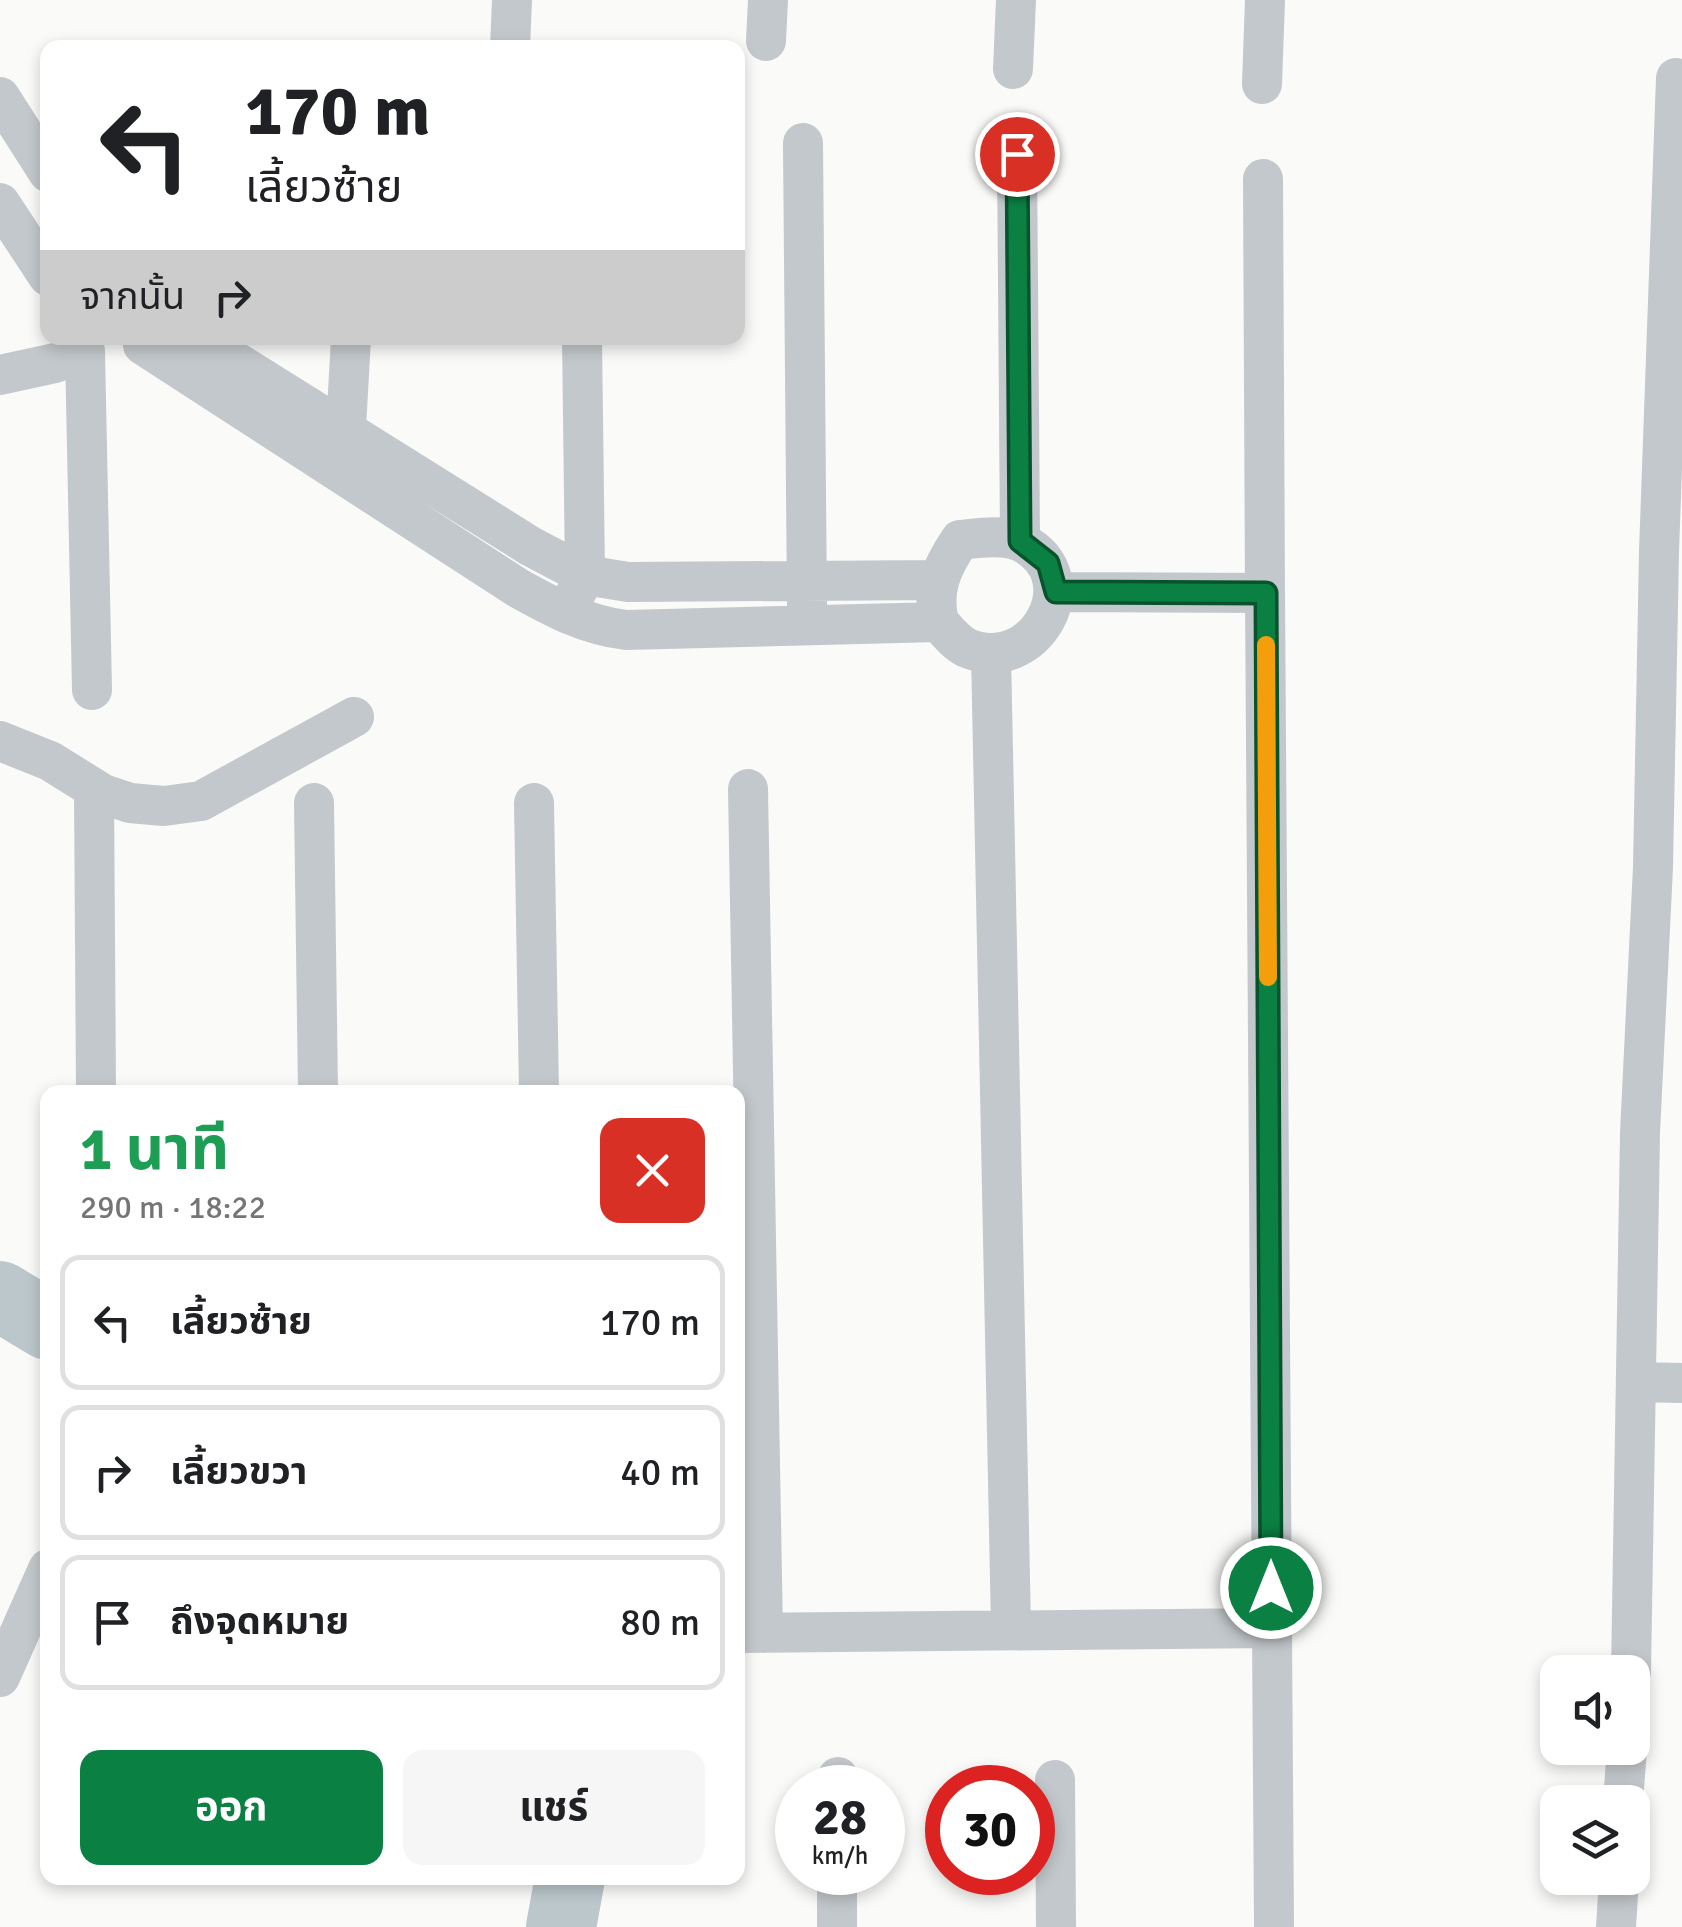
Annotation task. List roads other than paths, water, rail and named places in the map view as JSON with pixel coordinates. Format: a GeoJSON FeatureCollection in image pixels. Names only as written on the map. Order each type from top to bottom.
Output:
{"type":"FeatureCollection","features":[{"type":"Feature","properties":{"kind":"street"},"geometry":{"type":"LineString","coordinates":[[510,40],[512,0]]}},
{"type":"Feature","properties":{"kind":"street"},"geometry":{"type":"LineString","coordinates":[[766,41],[768,0]]}},
{"type":"Feature","properties":{"kind":"street"},"geometry":{"type":"LineString","coordinates":[[1013,69],[1016,0]]}},
{"type":"Feature","properties":{"kind":"street"},"geometry":{"type":"LineString","coordinates":[[1262,84],[1265,0]]}},
{"type":"Feature","properties":{"kind":"street"},"geometry":{"type":"LineString","coordinates":[[1632,1655],[1640,1133],[1671,553],[1676,78]]}},
{"type":"Feature","properties":{"kind":"street"},"geometry":{"type":"LineString","coordinates":[[0,97],[40,160]]}},
{"type":"Feature","properties":{"kind":"street"},"geometry":{"type":"LineString","coordinates":[[803,143],[808,625]]}},
{"type":"Feature","properties":{"kind":"street"},"geometry":{"type":"LineString","coordinates":[[1017,154],[1020,541]]}},
{"type":"Feature","properties":{"kind":"street"},"geometry":{"type":"LineString","coordinates":[[1263,179],[1274,1927]]}},
{"type":"Feature","properties":{"kind":"street"},"geometry":{"type":"LineString","coordinates":[[0,203],[40,264]]}},
{"type":"Feature","properties":{"kind":"street"},"geometry":{"type":"LineString","coordinates":[[0,375],[55,362],[79,345]]}},
{"type":"Feature","properties":{"kind":"street"},"geometry":{"type":"LineString","coordinates":[[80,345],[92,690]]}},
{"type":"Feature","properties":{"kind":"street"},"geometry":{"type":"LineString","coordinates":[[81,345],[96,358],[122,360],[141,345]]}},
{"type":"Feature","properties":{"kind":"street"},"geometry":{"type":"LineString","coordinates":[[152,345],[518,588],[566,614],[601,627],[626,630],[938,622]]}},
{"type":"Feature","properties":{"kind":"street"},"geometry":{"type":"LineString","coordinates":[[210,345],[530,546],[586,575],[628,582],[938,580]]}},
{"type":"Feature","properties":{"kind":"street"},"geometry":{"type":"LineString","coordinates":[[324,462],[346,428],[351,345]]}},
{"type":"Feature","properties":{"kind":"street"},"geometry":{"type":"LineString","coordinates":[[566,614],[586,575],[582,345]]}},
{"type":"Feature","properties":{"kind":"street"},"geometry":{"type":"LineString","coordinates":[[989,537],[1020,541],[1048,563],[1056,592],[1048,616],[1034,635],[1017,648],[991,653],[956,641],[938,622],[934,602],[938,580],[960,540],[989,537]]}},
{"type":"Feature","properties":{"kind":"street"},"geometry":{"type":"LineString","coordinates":[[1056,592],[1266,593]]}},
{"type":"Feature","properties":{"kind":"street"},"geometry":{"type":"LineString","coordinates":[[991,653],[1011,1628]]}},
{"type":"Feature","properties":{"kind":"street"},"geometry":{"type":"LineString","coordinates":[[0,741],[50,761],[94,789],[130,803],[164,806],[201,800],[354,717]]}},
{"type":"Feature","properties":{"kind":"street"},"geometry":{"type":"LineString","coordinates":[[94,789],[96,1085]]}},
{"type":"Feature","properties":{"kind":"street"},"geometry":{"type":"LineString","coordinates":[[748,789],[750,1633],[1271,1628]]}},
{"type":"Feature","properties":{"kind":"street"},"geometry":{"type":"LineString","coordinates":[[314,803],[318,1085]]}},
{"type":"Feature","properties":{"kind":"street"},"geometry":{"type":"LineString","coordinates":[[534,803],[538,1085]]}},
{"type":"Feature","properties":{"kind":"street"},"geometry":{"type":"LineString","coordinates":[[1636,1382],[1682,1383]]}},
{"type":"Feature","properties":{"kind":"street"},"geometry":{"type":"LineString","coordinates":[[0,1678],[40,1588]]}},
{"type":"Feature","properties":{"kind":"street"},"geometry":{"type":"LineString","coordinates":[[1056,1780],[1056,1927]]}},
{"type":"Feature","properties":{"kind":"street"},"geometry":{"type":"LineString","coordinates":[[837,1895],[837,1927]]}},
{"type":"Feature","properties":{"kind":"street"},"geometry":{"type":"LineString","coordinates":[[1616,1927],[1618,1895]]}},
{"type":"Feature","properties":{"kind":"waterway"},"geometry":{"type":"LineString","coordinates":[[0,1296],[40,1320]]}},
{"type":"Feature","properties":{"kind":"waterway"},"geometry":{"type":"LineString","coordinates":[[561,1927],[569,1885]]}}]}
